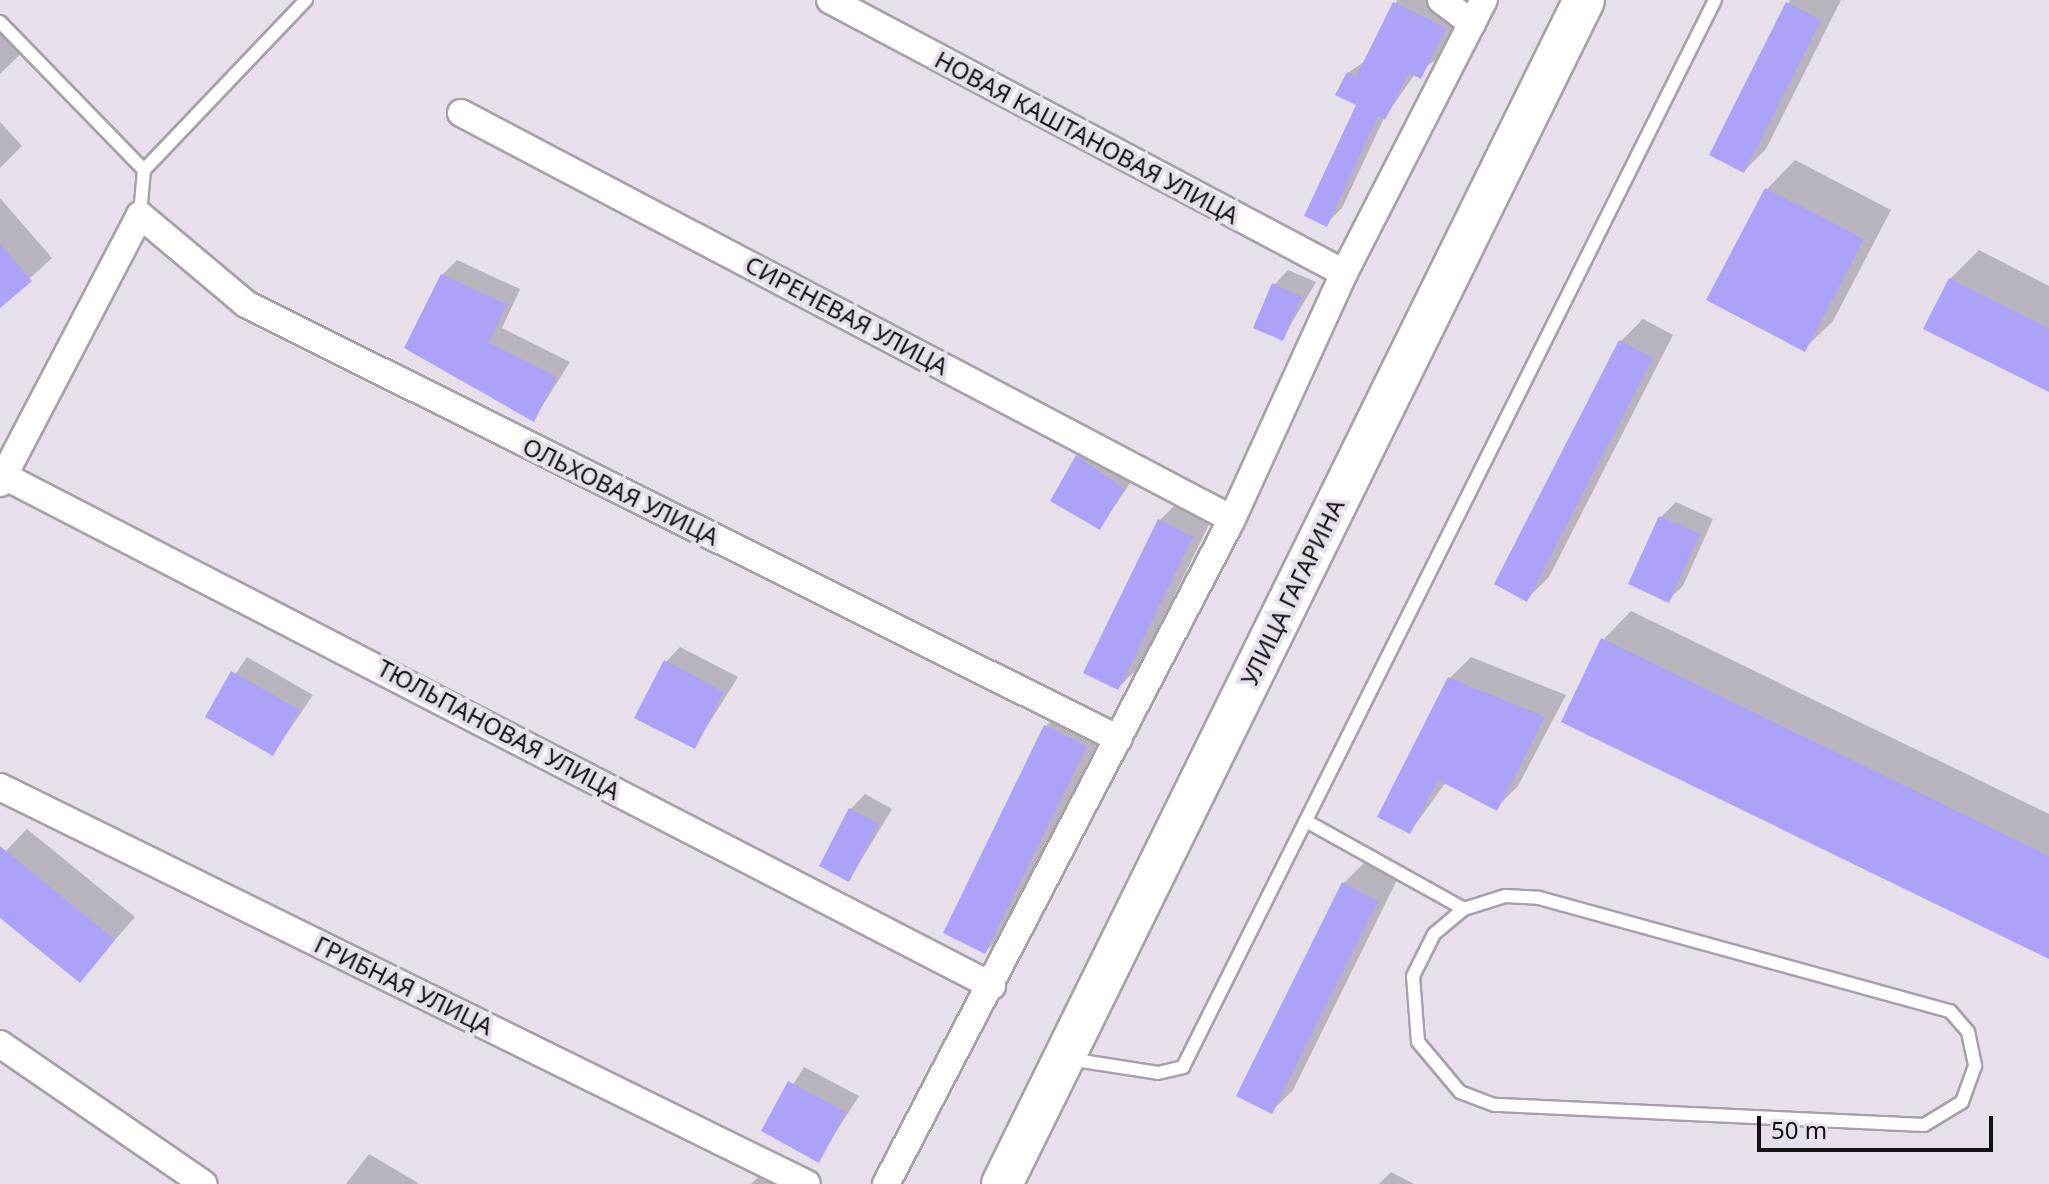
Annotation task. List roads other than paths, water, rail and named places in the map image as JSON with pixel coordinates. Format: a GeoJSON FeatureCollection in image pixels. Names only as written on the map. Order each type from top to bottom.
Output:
{"type":"FeatureCollection","features":[{"type":"Feature","properties":{"kind":"main road","name":"УЛИЦА ГАГАРИНА"},"geometry":{"type":"LineString","coordinates":[[1002,1184],[1584,0]]}},
{"type":"Feature","properties":{"kind":"street","name":"НОВАЯ КАШТАНОВАЯ УЛИЦА"},"geometry":{"type":"LineString","coordinates":[[830,0],[1344,273]]}},
{"type":"Feature","properties":{"kind":"street"},"geometry":{"type":"LineString","coordinates":[[886,1184],[992,986],[1232,519],[1344,273],[1478,12],[1441,0]]}},
{"type":"Feature","properties":{"kind":"street","name":"СИРЕНЕВАЯ УЛИЦА"},"geometry":{"type":"LineString","coordinates":[[461,113],[1232,519]]}},
{"type":"Feature","properties":{"kind":"street"},"geometry":{"type":"LineString","coordinates":[[2,479],[140,215]]}},
{"type":"Feature","properties":{"kind":"street","name":"ОЛЬХОВАЯ УЛИЦА"},"geometry":{"type":"LineString","coordinates":[[140,215],[246,304],[1119,739]]}},
{"type":"Feature","properties":{"kind":"street","name":"ТЮЛЬПАНОВАЯ УЛИЦА"},"geometry":{"type":"LineString","coordinates":[[2,479],[992,986]]}},
{"type":"Feature","properties":{"kind":"street","name":"ГРИБНАЯ УЛИЦА"},"geometry":{"type":"LineString","coordinates":[[0,787],[807,1184]]}},
{"type":"Feature","properties":{"kind":"street"},"geometry":{"type":"LineString","coordinates":[[0,1044],[204,1184]]}},
{"type":"Feature","properties":{"kind":"lane"},"geometry":{"type":"LineString","coordinates":[[140,215],[144,170],[306,0]]}},
{"type":"Feature","properties":{"kind":"lane"},"geometry":{"type":"LineString","coordinates":[[1066,1059],[1158,1073],[1183,1067],[1715,0]]}},
{"type":"Feature","properties":{"kind":"lane"},"geometry":{"type":"LineString","coordinates":[[0,22],[144,170]]}},
{"type":"Feature","properties":{"kind":"lane"},"geometry":{"type":"LineString","coordinates":[[1306,821],[1464,909],[1505,896],[1539,898],[1950,1011],[1968,1032],[1975,1066],[1962,1102],[1924,1125],[1494,1105],[1460,1092],[1418,1042],[1413,976],[1434,934],[1464,909]]}}]}
